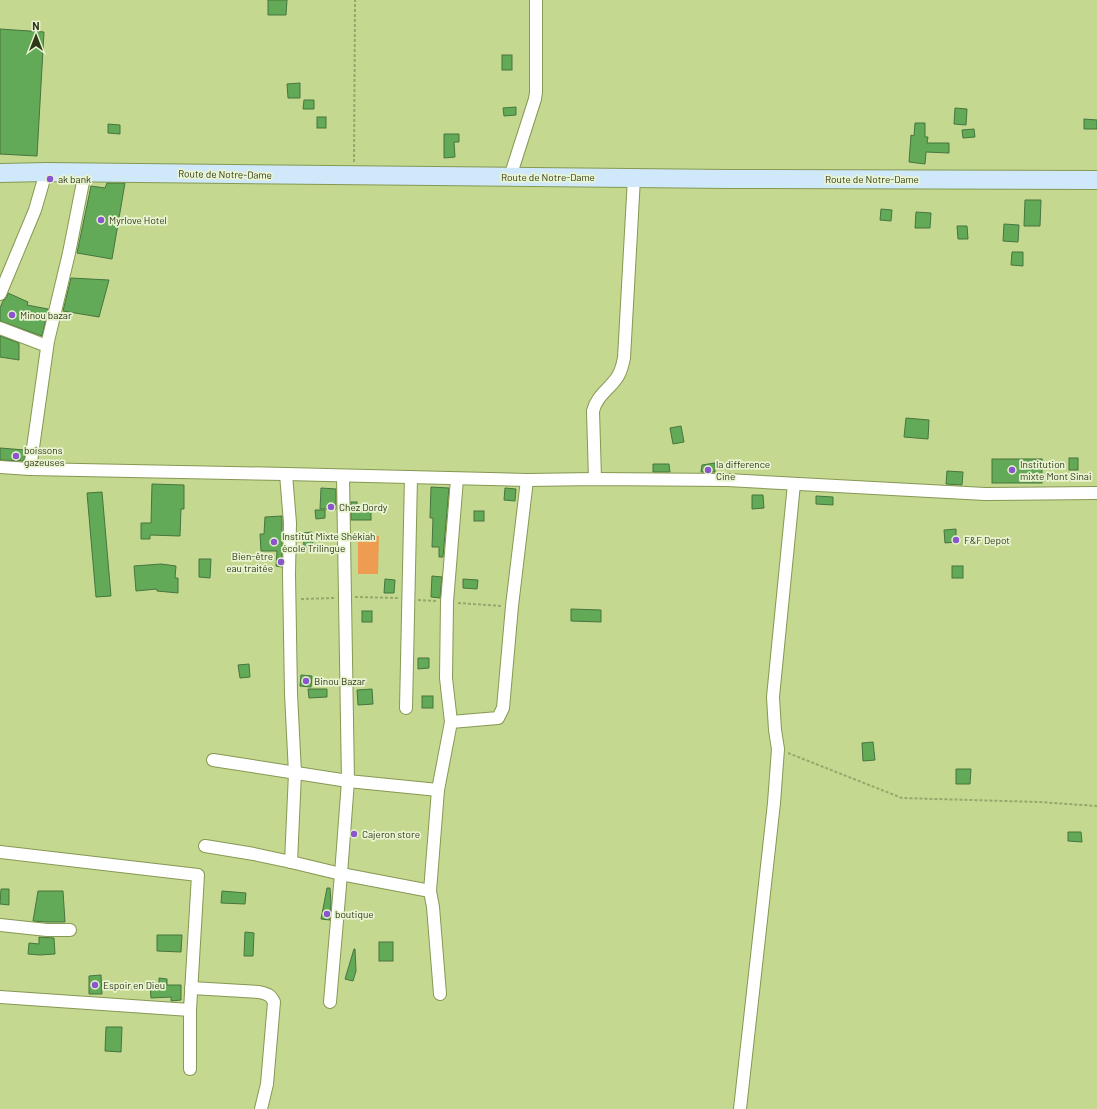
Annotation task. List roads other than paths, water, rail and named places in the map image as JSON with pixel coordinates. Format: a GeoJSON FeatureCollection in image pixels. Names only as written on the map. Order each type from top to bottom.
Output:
{"type":"FeatureCollection","features":[{"type":"Feature","properties":{"kind":"street"},"geometry":{"type":"LineString","coordinates":[[510,177],[535,99],[536,0]]}},
{"type":"Feature","properties":{"kind":"street"},"geometry":{"type":"LineString","coordinates":[[0,294],[35,210],[46,172]]}},
{"type":"Feature","properties":{"kind":"street"},"geometry":{"type":"LineString","coordinates":[[30,469],[48,346],[85,172]]}},
{"type":"Feature","properties":{"kind":"street","name":"Route de Notre-Dame"},"geometry":{"type":"LineString","coordinates":[[0,173],[85,172],[634,178],[1097,180]]}},
{"type":"Feature","properties":{"kind":"street"},"geometry":{"type":"LineString","coordinates":[[595,479],[594,404],[618,375],[624,358],[634,178]]}},
{"type":"Feature","properties":{"kind":"street"},"geometry":{"type":"LineString","coordinates":[[0,328],[48,346]]}},
{"type":"Feature","properties":{"kind":"street"},"geometry":{"type":"LineString","coordinates":[[0,467],[30,469],[457,479],[727,480],[985,494],[1097,493]]}},
{"type":"Feature","properties":{"kind":"street"},"geometry":{"type":"LineString","coordinates":[[286,474],[290,524],[289,574],[291,694],[295,773],[291,862]]}},
{"type":"Feature","properties":{"kind":"street"},"geometry":{"type":"LineString","coordinates":[[330,1002],[342,874],[348,781],[343,476]]}},
{"type":"Feature","properties":{"kind":"street"},"geometry":{"type":"LineString","coordinates":[[406,708],[411,478]]}},
{"type":"Feature","properties":{"kind":"street"},"geometry":{"type":"LineString","coordinates":[[440,994],[433,907],[430,891],[438,790],[451,722],[446,678],[447,602],[457,479]]}},
{"type":"Feature","properties":{"kind":"street"},"geometry":{"type":"LineString","coordinates":[[451,722],[498,718],[503,708],[512,606],[526,480]]}},
{"type":"Feature","properties":{"kind":"street"},"geometry":{"type":"LineString","coordinates":[[740,1109],[774,803],[778,749],[774,722],[773,697],[794,484]]}},
{"type":"Feature","properties":{"kind":"street"},"geometry":{"type":"LineString","coordinates":[[213,760],[348,781],[438,790]]}},
{"type":"Feature","properties":{"kind":"street"},"geometry":{"type":"LineString","coordinates":[[205,846],[254,854],[342,874],[430,891]]}},
{"type":"Feature","properties":{"kind":"street"},"geometry":{"type":"LineString","coordinates":[[0,852],[198,875],[190,1010],[190,1069]]}},
{"type":"Feature","properties":{"kind":"street"},"geometry":{"type":"LineString","coordinates":[[0,925],[47,930],[70,930]]}},
{"type":"Feature","properties":{"kind":"street"},"geometry":{"type":"LineString","coordinates":[[192,988],[259,992],[271,996],[274,1002],[267,1084],[261,1109]]}},
{"type":"Feature","properties":{"kind":"street"},"geometry":{"type":"LineString","coordinates":[[0,997],[190,1010]]}},
{"type":"Feature","properties":{"kind":"place","name":"ak bank"},"geometry":{"type":"Point","coordinates":[50,179]}},
{"type":"Feature","properties":{"kind":"place","name":"Myrlove Hotel"},"geometry":{"type":"Point","coordinates":[101,220]}},
{"type":"Feature","properties":{"kind":"place","name":"Minou bazar"},"geometry":{"type":"Point","coordinates":[12,315]}},
{"type":"Feature","properties":{"kind":"place","name":"boissons gazeuses"},"geometry":{"type":"Point","coordinates":[16,456]}},
{"type":"Feature","properties":{"kind":"place","name":"la difference Cine"},"geometry":{"type":"Point","coordinates":[708,470]}},
{"type":"Feature","properties":{"kind":"place","name":"Institution mixte Mont Sinai"},"geometry":{"type":"Point","coordinates":[1012,470]}},
{"type":"Feature","properties":{"kind":"place","name":"Chez Dordy"},"geometry":{"type":"Point","coordinates":[331,507]}},
{"type":"Feature","properties":{"kind":"place","name":"F&F Depot"},"geometry":{"type":"Point","coordinates":[956,540]}},
{"type":"Feature","properties":{"kind":"place","name":"Institut Mixte Shékiah école Trilingue"},"geometry":{"type":"Point","coordinates":[274,542]}},
{"type":"Feature","properties":{"kind":"place","name":"Bien-être eau traitée"},"geometry":{"type":"Point","coordinates":[281,562]}},
{"type":"Feature","properties":{"kind":"place","name":"Binou Bazar"},"geometry":{"type":"Point","coordinates":[306,681]}},
{"type":"Feature","properties":{"kind":"place","name":"Cajeron store"},"geometry":{"type":"Point","coordinates":[354,834]}},
{"type":"Feature","properties":{"kind":"place","name":"boutique"},"geometry":{"type":"Point","coordinates":[327,914]}},
{"type":"Feature","properties":{"kind":"place","name":"Espoir en Dieu"},"geometry":{"type":"Point","coordinates":[95,985]}}]}
